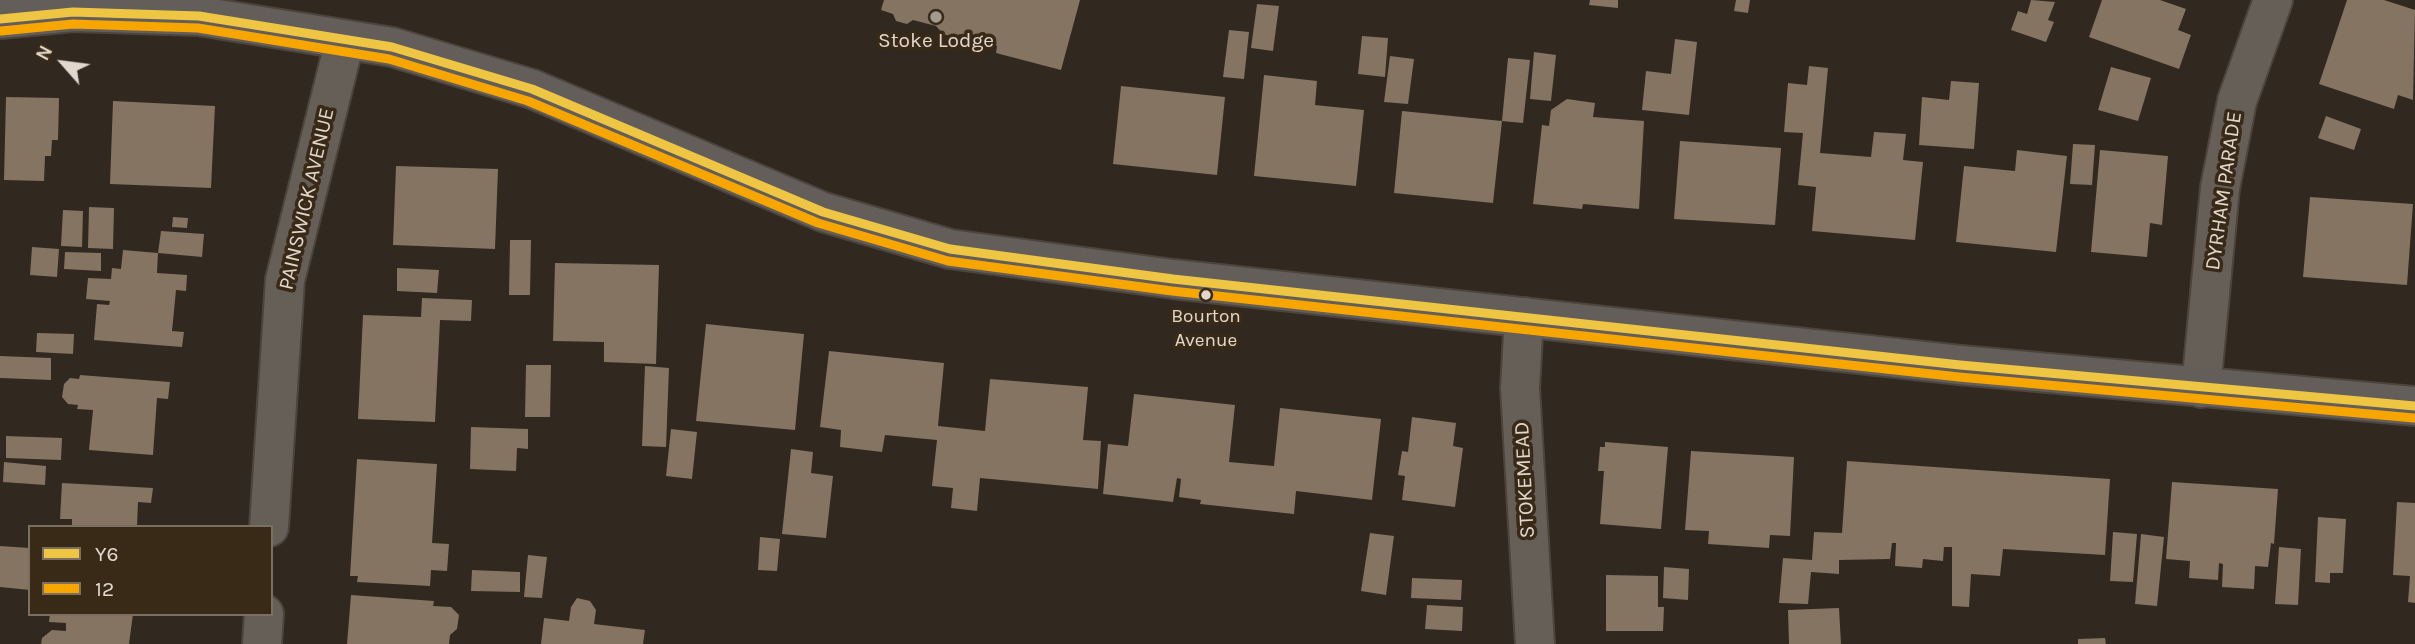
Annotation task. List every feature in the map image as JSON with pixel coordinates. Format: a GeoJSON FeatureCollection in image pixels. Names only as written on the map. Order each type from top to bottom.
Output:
{"type":"FeatureCollection","features":[{"type":"Feature","properties":{"kind":"street","name":"DYRHAM PARADE"},"geometry":{"type":"LineString","coordinates":[[2201,388],[2220,188],[2237,101],[2273,0]]}},
{"type":"Feature","properties":{"kind":"street"},"geometry":{"type":"LineString","coordinates":[[0,19],[73,6],[199,16],[416,53],[532,89],[823,212],[950,249],[1173,279],[1524,317],[2201,388],[2415,406]]}},
{"type":"Feature","properties":{"kind":"street","name":"PAINSWICK AVENUE"},"geometry":{"type":"LineString","coordinates":[[269,525],[285,280],[345,40]]}},
{"type":"Feature","properties":{"kind":"street","name":"STOKEMEAD"},"geometry":{"type":"LineString","coordinates":[[1524,317],[1520,388],[1535,644]]}},
{"type":"Feature","properties":{"kind":"street"},"geometry":{"type":"LineString","coordinates":[[262,644],[264,616]]}},
{"type":"Feature","properties":{"kind":"building"},"geometry":{"type":"Polygon","coordinates":[[[884,0],[1080,0],[1061,70],[996,53],[997,46],[960,34],[954,37],[943,34],[936,26],[913,20],[907,24],[896,21],[893,14],[881,10],[884,0]]]}},
{"type":"Feature","properties":{"kind":"building"},"geometry":{"type":"Polygon","coordinates":[[[1590,0],[1618,0],[1618,8],[1589,5],[1590,0]]]}},
{"type":"Feature","properties":{"kind":"building"},"geometry":{"type":"Polygon","coordinates":[[[1736,0],[1750,0],[1748,13],[1734,11],[1736,0]]]}},
{"type":"Feature","properties":{"kind":"building"},"geometry":{"type":"Polygon","coordinates":[[[2031,0],[2055,2],[2048,20],[2054,22],[2046,42],[2011,30],[2018,11],[2027,14],[2031,0]]]}},
{"type":"Feature","properties":{"kind":"building"},"geometry":{"type":"Polygon","coordinates":[[[2102,0],[2160,0],[2186,9],[2178,30],[2191,35],[2179,69],[2089,37],[2102,0]]]}},
{"type":"Feature","properties":{"kind":"building"},"geometry":{"type":"Polygon","coordinates":[[[2347,0],[2384,0],[2415,10],[2413,100],[2398,95],[2394,109],[2319,84],[2347,0]]]}},
{"type":"Feature","properties":{"kind":"building"},"geometry":{"type":"Polygon","coordinates":[[[1257,4],[1279,6],[1273,51],[1251,48],[1257,4]]]}},
{"type":"Feature","properties":{"kind":"building"},"geometry":{"type":"Polygon","coordinates":[[[1229,30],[1249,32],[1244,79],[1223,77],[1229,30]]]}},
{"type":"Feature","properties":{"kind":"building"},"geometry":{"type":"Polygon","coordinates":[[[1362,36],[1388,38],[1385,77],[1358,74],[1362,36]]]}},
{"type":"Feature","properties":{"kind":"building"},"geometry":{"type":"Polygon","coordinates":[[[1675,39],[1697,42],[1689,115],[1642,110],[1646,71],[1671,74],[1675,39]]]}},
{"type":"Feature","properties":{"kind":"building"},"geometry":{"type":"Polygon","coordinates":[[[1534,52],[1556,55],[1551,101],[1530,99],[1534,52]]]}},
{"type":"Feature","properties":{"kind":"building"},"geometry":{"type":"Polygon","coordinates":[[[1390,56],[1414,59],[1408,104],[1384,102],[1390,56]]]}},
{"type":"Feature","properties":{"kind":"building"},"geometry":{"type":"Polygon","coordinates":[[[1508,58],[1530,60],[1523,123],[1502,121],[1508,58]]]}},
{"type":"Feature","properties":{"kind":"building"},"geometry":{"type":"Polygon","coordinates":[[[1809,66],[1828,68],[1820,153],[1871,157],[1874,132],[1906,134],[1903,160],[1923,162],[1915,240],[1812,231],[1816,187],[1798,185],[1803,133],[1784,132],[1788,83],[1807,85],[1809,66]]]}},
{"type":"Feature","properties":{"kind":"building"},"geometry":{"type":"Polygon","coordinates":[[[2111,67],[2151,78],[2138,121],[2098,110],[2111,67]]]}},
{"type":"Feature","properties":{"kind":"building"},"geometry":{"type":"Polygon","coordinates":[[[1264,75],[1317,81],[1315,105],[1364,110],[1356,186],[1254,176],[1264,75]]]}},
{"type":"Feature","properties":{"kind":"building"},"geometry":{"type":"Polygon","coordinates":[[[1951,81],[1979,83],[1974,149],[1919,145],[1922,97],[1949,100],[1951,81]]]}},
{"type":"Feature","properties":{"kind":"building"},"geometry":{"type":"Polygon","coordinates":[[[1121,86],[1225,97],[1217,175],[1113,164],[1121,86]]]}},
{"type":"Feature","properties":{"kind":"building"},"geometry":{"type":"Polygon","coordinates":[[[6,97],[59,98],[58,140],[52,140],[51,156],[45,156],[44,181],[4,180],[6,97]]]}},
{"type":"Feature","properties":{"kind":"building"},"geometry":{"type":"Polygon","coordinates":[[[1567,99],[1595,103],[1593,117],[1644,121],[1639,209],[1583,204],[1582,209],[1533,204],[1542,125],[1549,126],[1551,110],[1567,99]]]}},
{"type":"Feature","properties":{"kind":"building"},"geometry":{"type":"Polygon","coordinates":[[[113,101],[215,106],[211,188],[110,184],[113,101]]]}},
{"type":"Feature","properties":{"kind":"building"},"geometry":{"type":"Polygon","coordinates":[[[1402,111],[1502,121],[1493,203],[1394,193],[1402,111]]]}},
{"type":"Feature","properties":{"kind":"building"},"geometry":{"type":"Polygon","coordinates":[[[2326,116],[2361,129],[2354,150],[2318,138],[2326,116]]]}},
{"type":"Feature","properties":{"kind":"building"},"geometry":{"type":"Polygon","coordinates":[[[1680,141],[1781,148],[1775,225],[1674,219],[1680,141]]]}},
{"type":"Feature","properties":{"kind":"building"},"geometry":{"type":"Polygon","coordinates":[[[2073,144],[2095,145],[2092,185],[2070,184],[2073,144]]]}},
{"type":"Feature","properties":{"kind":"building"},"geometry":{"type":"Polygon","coordinates":[[[2017,150],[2067,156],[2056,252],[1956,242],[1964,166],[2015,171],[2017,150]]]}},
{"type":"Feature","properties":{"kind":"building"},"geometry":{"type":"Polygon","coordinates":[[[2100,150],[2168,156],[2162,225],[2150,223],[2147,257],[2091,252],[2100,150]]]}},
{"type":"Feature","properties":{"kind":"building"},"geometry":{"type":"Polygon","coordinates":[[[396,166],[498,169],[495,249],[393,245],[396,166]]]}},
{"type":"Feature","properties":{"kind":"building"},"geometry":{"type":"Polygon","coordinates":[[[2310,197],[2413,204],[2407,285],[2303,277],[2310,197]]]}},
{"type":"Feature","properties":{"kind":"building"},"geometry":{"type":"Polygon","coordinates":[[[89,207],[114,208],[113,249],[88,248],[89,207]]]}},
{"type":"Feature","properties":{"kind":"building"},"geometry":{"type":"Polygon","coordinates":[[[63,210],[83,211],[82,247],[61,246],[63,210]]]}},
{"type":"Feature","properties":{"kind":"building"},"geometry":{"type":"Polygon","coordinates":[[[173,217],[188,218],[187,228],[172,227],[173,217]]]}},
{"type":"Feature","properties":{"kind":"building"},"geometry":{"type":"Polygon","coordinates":[[[161,231],[204,234],[202,257],[158,253],[161,231]]]}},
{"type":"Feature","properties":{"kind":"building"},"geometry":{"type":"Polygon","coordinates":[[[510,240],[531,240],[530,295],[509,295],[510,240]]]}},
{"type":"Feature","properties":{"kind":"building"},"geometry":{"type":"Polygon","coordinates":[[[32,247],[59,249],[57,277],[30,275],[32,247]]]}},
{"type":"Feature","properties":{"kind":"building"},"geometry":{"type":"Polygon","coordinates":[[[123,250],[158,253],[157,273],[187,275],[186,291],[176,290],[172,331],[184,332],[182,347],[94,340],[97,304],[109,305],[110,301],[86,299],[88,278],[111,279],[112,268],[121,269],[123,250]]]}},
{"type":"Feature","properties":{"kind":"building"},"geometry":{"type":"Polygon","coordinates":[[[65,252],[101,253],[101,271],[64,269],[65,252]]]}},
{"type":"Feature","properties":{"kind":"building"},"geometry":{"type":"Polygon","coordinates":[[[555,263],[659,265],[656,364],[604,362],[604,342],[553,341],[555,263]]]}},
{"type":"Feature","properties":{"kind":"building"},"geometry":{"type":"Polygon","coordinates":[[[397,268],[439,270],[437,293],[397,291],[397,268]]]}},
{"type":"Feature","properties":{"kind":"building"},"geometry":{"type":"Polygon","coordinates":[[[422,298],[472,300],[471,321],[440,320],[435,422],[358,419],[363,315],[421,317],[422,298]]]}},
{"type":"Feature","properties":{"kind":"building"},"geometry":{"type":"Polygon","coordinates":[[[706,324],[804,334],[795,430],[696,421],[706,324]]]}},
{"type":"Feature","properties":{"kind":"building"},"geometry":{"type":"Polygon","coordinates":[[[37,333],[74,334],[73,354],[36,352],[37,333]]]}},
{"type":"Feature","properties":{"kind":"building"},"geometry":{"type":"Polygon","coordinates":[[[829,351],[944,363],[938,426],[985,431],[990,379],[1088,387],[1083,440],[1101,441],[1098,489],[980,478],[977,511],[951,508],[953,488],[932,486],[937,440],[885,435],[882,452],[840,447],[841,430],[820,427],[829,351]]]}},
{"type":"Feature","properties":{"kind":"building"},"geometry":{"type":"Polygon","coordinates":[[[0,356],[51,358],[51,380],[0,378],[0,356]]]}},
{"type":"Feature","properties":{"kind":"building"},"geometry":{"type":"Polygon","coordinates":[[[526,365],[551,365],[550,417],[525,417],[526,365]]]}},
{"type":"Feature","properties":{"kind":"building"},"geometry":{"type":"Polygon","coordinates":[[[645,366],[669,368],[666,447],[642,446],[645,366]]]}},
{"type":"Feature","properties":{"kind":"building"},"geometry":{"type":"Polygon","coordinates":[[[80,375],[170,382],[168,399],[157,398],[153,455],[89,450],[93,410],[77,409],[78,405],[68,404],[62,397],[64,384],[70,378],[79,379],[80,375]]]}},
{"type":"Feature","properties":{"kind":"building"},"geometry":{"type":"Polygon","coordinates":[[[1134,394],[1235,405],[1229,462],[1274,466],[1280,408],[1381,419],[1372,500],[1296,491],[1294,514],[1200,504],[1201,500],[1179,497],[1181,479],[1177,478],[1173,502],[1103,494],[1108,444],[1128,446],[1134,394]]]}},
{"type":"Feature","properties":{"kind":"building"},"geometry":{"type":"Polygon","coordinates":[[[1412,417],[1456,423],[1453,446],[1463,448],[1455,507],[1402,500],[1405,476],[1398,475],[1402,451],[1408,452],[1412,417]]]}},
{"type":"Feature","properties":{"kind":"building"},"geometry":{"type":"Polygon","coordinates":[[[471,427],[528,429],[528,449],[517,448],[516,471],[470,469],[471,427]]]}},
{"type":"Feature","properties":{"kind":"building"},"geometry":{"type":"Polygon","coordinates":[[[671,429],[697,432],[692,479],[666,476],[671,429]]]}},
{"type":"Feature","properties":{"kind":"building"},"geometry":{"type":"Polygon","coordinates":[[[6,436],[62,438],[61,460],[6,458],[6,436]]]}},
{"type":"Feature","properties":{"kind":"building"},"geometry":{"type":"Polygon","coordinates":[[[1605,442],[1668,447],[1661,529],[1600,524],[1604,471],[1598,471],[1600,447],[1605,447],[1605,442]]]}},
{"type":"Feature","properties":{"kind":"building"},"geometry":{"type":"Polygon","coordinates":[[[791,449],[813,452],[811,473],[833,476],[826,538],[782,534],[791,449]]]}},
{"type":"Feature","properties":{"kind":"building"},"geometry":{"type":"Polygon","coordinates":[[[1691,451],[1794,457],[1790,536],[1770,535],[1769,548],[1708,544],[1709,531],[1685,530],[1691,451]]]}},
{"type":"Feature","properties":{"kind":"building"},"geometry":{"type":"Polygon","coordinates":[[[357,459],[437,464],[432,543],[449,544],[447,571],[431,570],[430,586],[357,582],[358,576],[350,576],[357,459]]]}},
{"type":"Feature","properties":{"kind":"building"},"geometry":{"type":"Polygon","coordinates":[[[1847,461],[2110,479],[2105,555],[2003,549],[2000,576],[1971,574],[1969,607],[1952,606],[1952,547],[1944,547],[1943,561],[1923,559],[1922,568],[1895,566],[1896,543],[1892,543],[1890,559],[1839,560],[1839,574],[1811,572],[1808,604],[1779,603],[1783,558],[1812,560],[1814,532],[1842,533],[1847,461]]]}},
{"type":"Feature","properties":{"kind":"building"},"geometry":{"type":"Polygon","coordinates":[[[4,462],[46,466],[45,485],[3,482],[4,462]]]}},
{"type":"Feature","properties":{"kind":"building"},"geometry":{"type":"Polygon","coordinates":[[[2172,482],[2278,489],[2274,544],[2271,543],[2268,567],[2255,566],[2254,589],[2222,587],[2223,564],[2219,563],[2218,580],[2189,578],[2190,561],[2166,559],[2172,482]]]}},
{"type":"Feature","properties":{"kind":"building"},"geometry":{"type":"Polygon","coordinates":[[[62,483],[153,488],[151,503],[138,502],[137,525],[72,525],[72,519],[60,519],[62,483]]]}},
{"type":"Feature","properties":{"kind":"building"},"geometry":{"type":"Polygon","coordinates":[[[2397,502],[2415,503],[2415,603],[2408,602],[2410,576],[2393,575],[2397,502]]]}},
{"type":"Feature","properties":{"kind":"building"},"geometry":{"type":"Polygon","coordinates":[[[2318,517],[2346,519],[2343,573],[2330,573],[2330,583],[2315,582],[2318,517]]]}},
{"type":"Feature","properties":{"kind":"building"},"geometry":{"type":"Polygon","coordinates":[[[2113,532],[2137,534],[2133,582],[2110,581],[2113,532]]]}},
{"type":"Feature","properties":{"kind":"building"},"geometry":{"type":"Polygon","coordinates":[[[1370,533],[1394,536],[1386,595],[1361,591],[1370,533]]]}},
{"type":"Feature","properties":{"kind":"building"},"geometry":{"type":"Polygon","coordinates":[[[2141,534],[2164,537],[2157,606],[2135,604],[2141,534]]]}},
{"type":"Feature","properties":{"kind":"building"},"geometry":{"type":"Polygon","coordinates":[[[760,537],[780,539],[777,571],[758,570],[760,537]]]}},
{"type":"Feature","properties":{"kind":"building"},"geometry":{"type":"Polygon","coordinates":[[[0,546],[28,548],[28,590],[0,587],[0,546]]]}},
{"type":"Feature","properties":{"kind":"building"},"geometry":{"type":"Polygon","coordinates":[[[2279,547],[2301,549],[2298,605],[2275,604],[2279,547]]]}},
{"type":"Feature","properties":{"kind":"building"},"geometry":{"type":"Polygon","coordinates":[[[528,555],[547,557],[542,598],[524,597],[528,555]]]}},
{"type":"Feature","properties":{"kind":"building"},"geometry":{"type":"Polygon","coordinates":[[[1664,567],[1689,569],[1688,600],[1663,598],[1664,567]]]}},
{"type":"Feature","properties":{"kind":"building"},"geometry":{"type":"Polygon","coordinates":[[[472,570],[520,572],[520,592],[471,591],[472,570]]]}},
{"type":"Feature","properties":{"kind":"building"},"geometry":{"type":"Polygon","coordinates":[[[1606,575],[1658,576],[1658,607],[1664,607],[1663,631],[1606,631],[1606,575]]]}},
{"type":"Feature","properties":{"kind":"building"},"geometry":{"type":"Polygon","coordinates":[[[1412,578],[1462,580],[1461,600],[1411,598],[1412,578]]]}},
{"type":"Feature","properties":{"kind":"building"},"geometry":{"type":"Polygon","coordinates":[[[351,595],[434,601],[433,606],[451,607],[459,615],[457,629],[450,635],[449,644],[347,644],[351,595]]]}},
{"type":"Feature","properties":{"kind":"building"},"geometry":{"type":"Polygon","coordinates":[[[577,598],[590,601],[596,610],[594,624],[645,630],[643,644],[541,644],[544,618],[569,621],[571,607],[577,598]]]}},
{"type":"Feature","properties":{"kind":"building"},"geometry":{"type":"Polygon","coordinates":[[[1427,605],[1463,607],[1462,631],[1425,629],[1427,605]]]}},
{"type":"Feature","properties":{"kind":"building"},"geometry":{"type":"Polygon","coordinates":[[[1839,608],[1841,644],[1789,644],[1788,610],[1839,608]]]}},
{"type":"Feature","properties":{"kind":"building"},"geometry":{"type":"Polygon","coordinates":[[[50,616],[133,616],[129,644],[41,644],[42,638],[52,630],[66,631],[66,623],[49,622],[50,616]]]}},
{"type":"Feature","properties":{"kind":"building"},"geometry":{"type":"Polygon","coordinates":[[[2105,638],[2106,644],[2078,644],[2078,639],[2105,638]]]}},
{"type":"Feature","properties":{"kind":"transit line","name":"Y6"},"geometry":{"type":"LineString","coordinates":[[0,19],[73,12],[199,16],[392,47],[532,89],[823,212],[950,249],[1173,279],[1960,365],[2415,406]]}},
{"type":"Feature","properties":{"kind":"transit line","name":"12"},"geometry":{"type":"LineString","coordinates":[[1,31],[73,24],[198,28],[389,59],[528,101],[818,223],[948,261],[1172,291],[1959,377],[2414,418]]}},
{"type":"Feature","properties":{"kind":"place","name":"Stoke Lodge"},"geometry":{"type":"Point","coordinates":[936,17]}},
{"type":"Feature","properties":{"kind":"place","name":"Bourton Avenue"},"geometry":{"type":"Point","coordinates":[1206,295]}}]}
